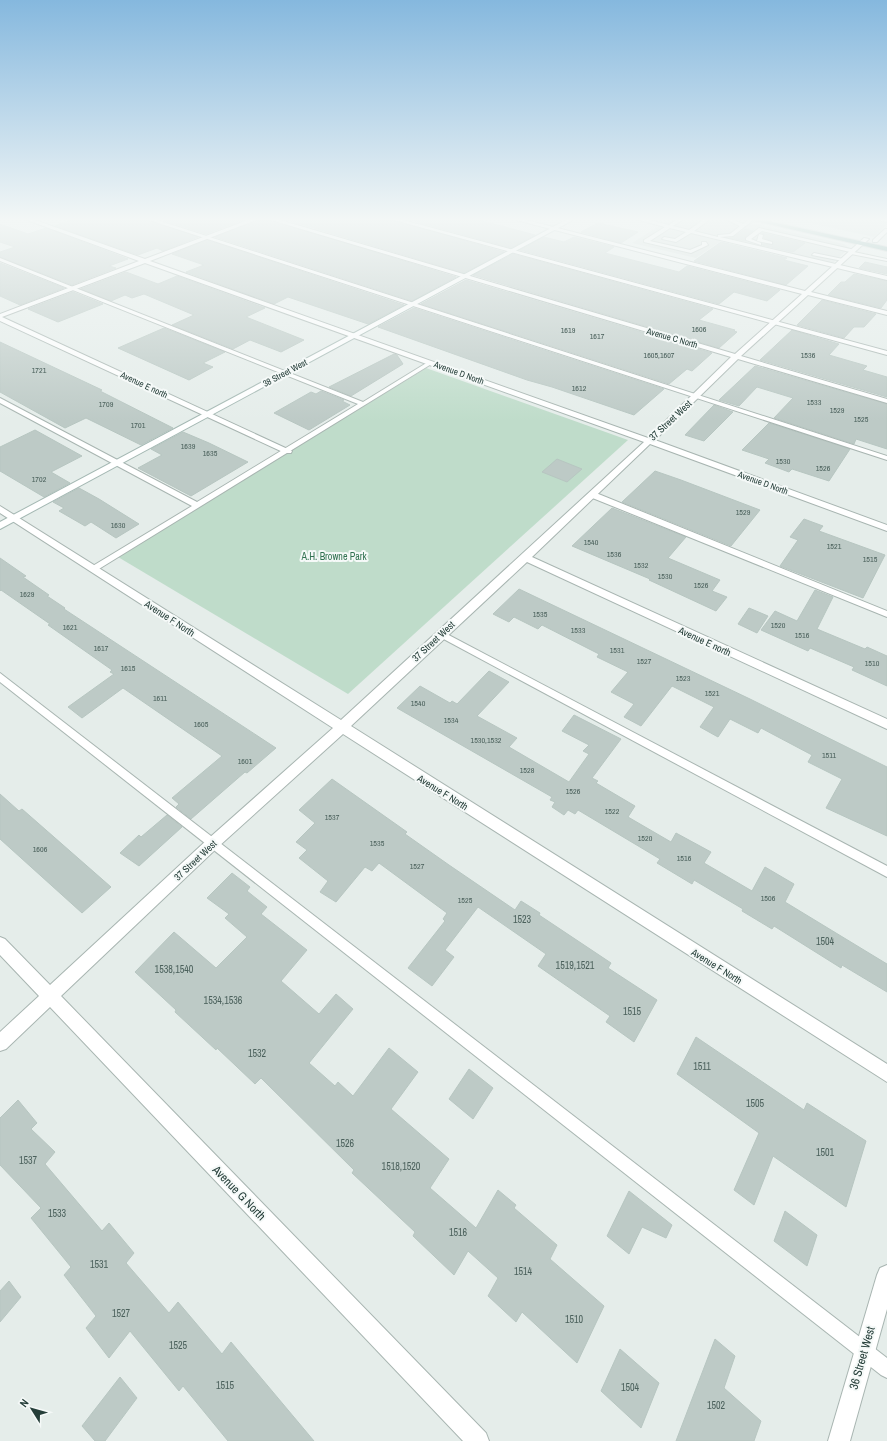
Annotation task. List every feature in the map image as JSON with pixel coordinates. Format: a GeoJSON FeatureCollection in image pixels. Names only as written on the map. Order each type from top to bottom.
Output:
{"type":"FeatureCollection","features":[{"type":"Feature","properties":{"kind":"street","name":"Avenue D North"},"geometry":{"type":"LineString","coordinates":[[216,287],[647,440],[887,528]]}},
{"type":"Feature","properties":{"kind":"street","name":"38 Street West"},"geometry":{"type":"LineString","coordinates":[[0,526],[445,287]]}},
{"type":"Feature","properties":{"kind":"street","name":"Avenue C North"},"geometry":{"type":"LineString","coordinates":[[498,287],[887,401]]}},
{"type":"Feature","properties":{"kind":"street"},"geometry":{"type":"LineString","coordinates":[[784,287],[887,313]]}},
{"type":"Feature","properties":{"kind":"street","name":"37 Street West"},"geometry":{"type":"LineString","coordinates":[[0,1043],[213,842],[341,728],[524,557],[593,495],[647,440],[813,287]]}},
{"type":"Feature","properties":{"kind":"street"},"geometry":{"type":"LineString","coordinates":[[0,316],[73,288]]}},
{"type":"Feature","properties":{"kind":"street","name":"Avenue E north"},"geometry":{"type":"LineString","coordinates":[[0,319],[288,450]]}},
{"type":"Feature","properties":{"kind":"street","name":"Avenue F North"},"geometry":{"type":"LineString","coordinates":[[0,509],[341,728],[887,1074]]}},
{"type":"Feature","properties":{"kind":"street","name":"Avenue E north"},"geometry":{"type":"LineString","coordinates":[[524,557],[887,724]]}},
{"type":"Feature","properties":{"kind":"street","name":"Avenue G North"},"geometry":{"type":"LineString","coordinates":[[0,944],[478,1441]]}},
{"type":"Feature","properties":{"kind":"street","name":"36 Street West"},"geometry":{"type":"LineString","coordinates":[[839,1441],[887,1275]]}},
{"type":"Feature","properties":{"kind":"lane"},"geometry":{"type":"LineString","coordinates":[[358,287],[887,458]]}},
{"type":"Feature","properties":{"kind":"lane"},"geometry":{"type":"LineString","coordinates":[[644,287],[887,353]]}},
{"type":"Feature","properties":{"kind":"lane"},"geometry":{"type":"LineString","coordinates":[[73,288],[363,404]]}},
{"type":"Feature","properties":{"kind":"lane"},"geometry":{"type":"LineString","coordinates":[[94,568],[430,363]]}},
{"type":"Feature","properties":{"kind":"lane"},"geometry":{"type":"LineString","coordinates":[[0,400],[196,505]]}},
{"type":"Feature","properties":{"kind":"lane"},"geometry":{"type":"LineString","coordinates":[[593,495],[887,614]]}},
{"type":"Feature","properties":{"kind":"lane"},"geometry":{"type":"LineString","coordinates":[[441,634],[887,872]]}},
{"type":"Feature","properties":{"kind":"lane"},"geometry":{"type":"LineString","coordinates":[[0,677],[887,1369]]}},
{"type":"Feature","properties":{"kind":"green space","name":"A.H. Browne Park"},"geometry":{"type":"Polygon","coordinates":[[[426,368],[628,440],[348,694],[118,557],[426,368]]]}},
{"type":"Feature","properties":{"kind":"building"},"geometry":{"type":"Polygon","coordinates":[[[0,287],[64,288],[20,305],[0,296],[0,287]]]}},
{"type":"Feature","properties":{"kind":"building"},"geometry":{"type":"Polygon","coordinates":[[[86,287],[208,287],[265,308],[246,317],[304,340],[281,352],[250,340],[233,349],[172,325],[194,315],[144,294],[132,298],[125,295],[111,301],[81,289],[86,287]]]}},
{"type":"Feature","properties":{"kind":"building"},"geometry":{"type":"Polygon","coordinates":[[[228,287],[350,287],[404,305],[368,324],[288,297],[274,304],[228,287]]]}},
{"type":"Feature","properties":{"kind":"building"},"geometry":{"type":"Polygon","coordinates":[[[370,287],[437,287],[412,301],[370,287]]]}},
{"type":"Feature","properties":{"kind":"building"},"geometry":{"type":"Polygon","coordinates":[[[452,287],[490,287],[712,353],[692,371],[687,369],[669,384],[421,304],[452,287]]]}},
{"type":"Feature","properties":{"kind":"building"},"geometry":{"type":"Polygon","coordinates":[[[514,287],[634,287],[713,309],[699,320],[735,330],[734,331],[737,332],[719,348],[514,287]]]}},
{"type":"Feature","properties":{"kind":"building"},"geometry":{"type":"Polygon","coordinates":[[[657,287],[769,287],[780,290],[767,301],[734,292],[719,304],[657,287]]]}},
{"type":"Feature","properties":{"kind":"building"},"geometry":{"type":"Polygon","coordinates":[[[836,287],[887,287],[887,300],[881,308],[828,295],[836,287]]]}},
{"type":"Feature","properties":{"kind":"building"},"geometry":{"type":"Polygon","coordinates":[[[73,292],[103,304],[58,322],[28,309],[73,292]]]}},
{"type":"Feature","properties":{"kind":"building"},"geometry":{"type":"Polygon","coordinates":[[[822,300],[876,314],[864,327],[854,327],[844,338],[797,325],[822,300]]]}},
{"type":"Feature","properties":{"kind":"building"},"geometry":{"type":"Polygon","coordinates":[[[414,308],[664,389],[634,415],[527,380],[378,327],[414,308]]]}},
{"type":"Feature","properties":{"kind":"building"},"geometry":{"type":"Polygon","coordinates":[[[164,328],[225,352],[203,363],[213,367],[189,380],[118,348],[164,328]]]}},
{"type":"Feature","properties":{"kind":"building"},"geometry":{"type":"Polygon","coordinates":[[[792,330],[839,344],[829,355],[867,366],[863,370],[887,377],[887,397],[760,360],[792,330]]]}},
{"type":"Feature","properties":{"kind":"building"},"geometry":{"type":"Polygon","coordinates":[[[0,342],[102,390],[100,391],[173,428],[141,445],[86,418],[65,428],[0,392],[0,342]]]}},
{"type":"Feature","properties":{"kind":"building"},"geometry":{"type":"Polygon","coordinates":[[[394,354],[397,355],[403,364],[351,396],[329,387],[394,354]]]}},
{"type":"Feature","properties":{"kind":"building"},"geometry":{"type":"Polygon","coordinates":[[[755,366],[887,404],[887,449],[856,439],[854,444],[774,418],[793,398],[757,387],[739,406],[719,400],[755,366]]]}},
{"type":"Feature","properties":{"kind":"building"},"geometry":{"type":"Polygon","coordinates":[[[321,391],[344,400],[342,401],[350,405],[309,430],[274,413],[311,392],[316,394],[321,391]]]}},
{"type":"Feature","properties":{"kind":"building"},"geometry":{"type":"Polygon","coordinates":[[[714,405],[733,412],[704,441],[685,435],[714,405]]]}},
{"type":"Feature","properties":{"kind":"building"},"geometry":{"type":"Polygon","coordinates":[[[769,423],[850,449],[829,481],[792,469],[789,472],[765,463],[769,459],[742,450],[769,423]]]}},
{"type":"Feature","properties":{"kind":"building"},"geometry":{"type":"Polygon","coordinates":[[[35,430],[82,456],[51,472],[70,483],[44,497],[0,471],[0,447],[35,430]]]}},
{"type":"Feature","properties":{"kind":"building"},"geometry":{"type":"Polygon","coordinates":[[[183,432],[248,462],[191,496],[138,468],[162,455],[151,449],[183,432]]]}},
{"type":"Feature","properties":{"kind":"building"},"geometry":{"type":"Polygon","coordinates":[[[557,459],[582,469],[567,482],[542,472],[557,459]]]}},
{"type":"Feature","properties":{"kind":"building"},"geometry":{"type":"Polygon","coordinates":[[[655,471],[760,510],[731,546],[622,502],[655,471]]]}},
{"type":"Feature","properties":{"kind":"building"},"geometry":{"type":"Polygon","coordinates":[[[79,488],[139,524],[116,538],[91,522],[85,526],[59,511],[64,508],[53,502],[79,488]]]}},
{"type":"Feature","properties":{"kind":"building"},"geometry":{"type":"Polygon","coordinates":[[[612,508],[686,537],[668,558],[720,580],[712,591],[727,597],[716,611],[649,580],[650,579],[572,546],[612,508]]]}},
{"type":"Feature","properties":{"kind":"building"},"geometry":{"type":"Polygon","coordinates":[[[804,519],[823,526],[819,531],[885,555],[863,598],[780,566],[798,540],[790,537],[804,519]]]}},
{"type":"Feature","properties":{"kind":"building"},"geometry":{"type":"Polygon","coordinates":[[[0,558],[26,576],[23,577],[49,595],[47,596],[65,608],[64,609],[276,748],[247,773],[245,772],[191,819],[176,807],[179,804],[172,798],[222,756],[123,688],[82,718],[68,707],[114,674],[110,672],[112,670],[48,625],[50,624],[1,590],[0,591],[0,558]]]}},
{"type":"Feature","properties":{"kind":"building"},"geometry":{"type":"Polygon","coordinates":[[[519,589],[750,699],[887,767],[887,836],[826,808],[842,779],[808,762],[812,755],[761,728],[758,733],[730,719],[718,737],[700,727],[714,707],[672,686],[641,726],[624,717],[634,704],[611,692],[628,672],[597,657],[599,654],[542,625],[538,629],[514,617],[509,622],[493,614],[519,589]]]}},
{"type":"Feature","properties":{"kind":"building"},"geometry":{"type":"Polygon","coordinates":[[[815,590],[833,597],[817,629],[865,649],[867,647],[887,656],[887,686],[852,670],[854,667],[810,648],[808,651],[761,630],[775,611],[797,621],[815,590]]]}},
{"type":"Feature","properties":{"kind":"building"},"geometry":{"type":"Polygon","coordinates":[[[749,608],[768,616],[757,633],[738,624],[749,608]]]}},
{"type":"Feature","properties":{"kind":"building"},"geometry":{"type":"Polygon","coordinates":[[[489,671],[509,682],[477,716],[517,738],[509,747],[569,782],[589,754],[583,751],[589,745],[562,731],[574,715],[621,739],[592,778],[598,781],[596,783],[635,806],[628,817],[671,842],[676,833],[711,852],[704,863],[752,891],[765,867],[794,884],[785,902],[887,964],[887,992],[842,965],[841,968],[774,926],[772,929],[742,911],[743,909],[694,880],[692,884],[657,863],[660,859],[578,810],[575,814],[568,810],[564,815],[552,807],[555,802],[550,800],[552,797],[397,708],[420,686],[450,703],[452,701],[457,704],[489,671]]]}},
{"type":"Feature","properties":{"kind":"building"},"geometry":{"type":"Polygon","coordinates":[[[332,779],[407,832],[405,834],[515,910],[521,901],[540,913],[539,915],[611,963],[608,968],[657,1000],[634,1042],[606,1022],[610,1016],[538,966],[546,954],[478,907],[445,950],[454,957],[432,986],[408,968],[445,921],[443,919],[447,913],[379,863],[372,871],[365,867],[336,902],[320,892],[328,881],[299,858],[307,850],[296,842],[315,823],[299,810],[332,779]]]}},
{"type":"Feature","properties":{"kind":"building"},"geometry":{"type":"Polygon","coordinates":[[[0,794],[19,811],[22,809],[111,887],[82,913],[0,839],[0,794]]]}},
{"type":"Feature","properties":{"kind":"building"},"geometry":{"type":"Polygon","coordinates":[[[167,815],[182,827],[139,866],[120,853],[139,835],[141,837],[167,815]]]}},
{"type":"Feature","properties":{"kind":"building"},"geometry":{"type":"Polygon","coordinates":[[[232,873],[250,887],[247,891],[267,907],[261,914],[307,950],[281,981],[319,1014],[336,994],[353,1009],[309,1063],[335,1086],[338,1082],[353,1096],[389,1048],[418,1072],[391,1109],[449,1159],[430,1188],[476,1228],[498,1190],[516,1205],[514,1208],[557,1245],[550,1259],[604,1306],[577,1363],[522,1312],[516,1322],[488,1296],[498,1278],[468,1251],[454,1275],[413,1236],[415,1232],[352,1173],[354,1170],[261,1078],[255,1084],[217,1048],[216,1050],[175,1012],[176,1010],[135,972],[174,932],[216,968],[247,937],[225,918],[229,914],[207,898],[232,873]]]}},
{"type":"Feature","properties":{"kind":"building"},"geometry":{"type":"Polygon","coordinates":[[[696,1037],[804,1110],[807,1103],[866,1141],[846,1207],[773,1156],[754,1205],[734,1190],[759,1133],[677,1074],[696,1037]]]}},
{"type":"Feature","properties":{"kind":"building"},"geometry":{"type":"Polygon","coordinates":[[[469,1069],[493,1088],[473,1119],[449,1099],[469,1069]]]}},
{"type":"Feature","properties":{"kind":"building"},"geometry":{"type":"Polygon","coordinates":[[[18,1100],[37,1123],[31,1129],[55,1152],[45,1164],[102,1231],[109,1223],[134,1253],[126,1263],[169,1313],[178,1302],[222,1354],[231,1342],[314,1441],[228,1441],[183,1386],[179,1391],[130,1331],[109,1358],[86,1328],[96,1316],[64,1275],[71,1267],[31,1218],[41,1208],[0,1165],[0,1118],[18,1100]]]}},
{"type":"Feature","properties":{"kind":"building"},"geometry":{"type":"Polygon","coordinates":[[[629,1191],[672,1225],[666,1238],[642,1227],[629,1254],[607,1236],[629,1191]]]}},
{"type":"Feature","properties":{"kind":"building"},"geometry":{"type":"Polygon","coordinates":[[[785,1211],[817,1235],[807,1266],[774,1241],[785,1211]]]}},
{"type":"Feature","properties":{"kind":"building"},"geometry":{"type":"Polygon","coordinates":[[[9,1281],[21,1297],[0,1322],[0,1291],[9,1281]]]}},
{"type":"Feature","properties":{"kind":"building"},"geometry":{"type":"Polygon","coordinates":[[[715,1339],[735,1356],[724,1388],[761,1421],[754,1441],[676,1441],[715,1339]]]}},
{"type":"Feature","properties":{"kind":"building"},"geometry":{"type":"Polygon","coordinates":[[[620,1349],[659,1383],[641,1428],[601,1391],[620,1349]]]}},
{"type":"Feature","properties":{"kind":"building"},"geometry":{"type":"Polygon","coordinates":[[[120,1377],[137,1398],[105,1441],[95,1441],[82,1426],[120,1377]]]}}]}
